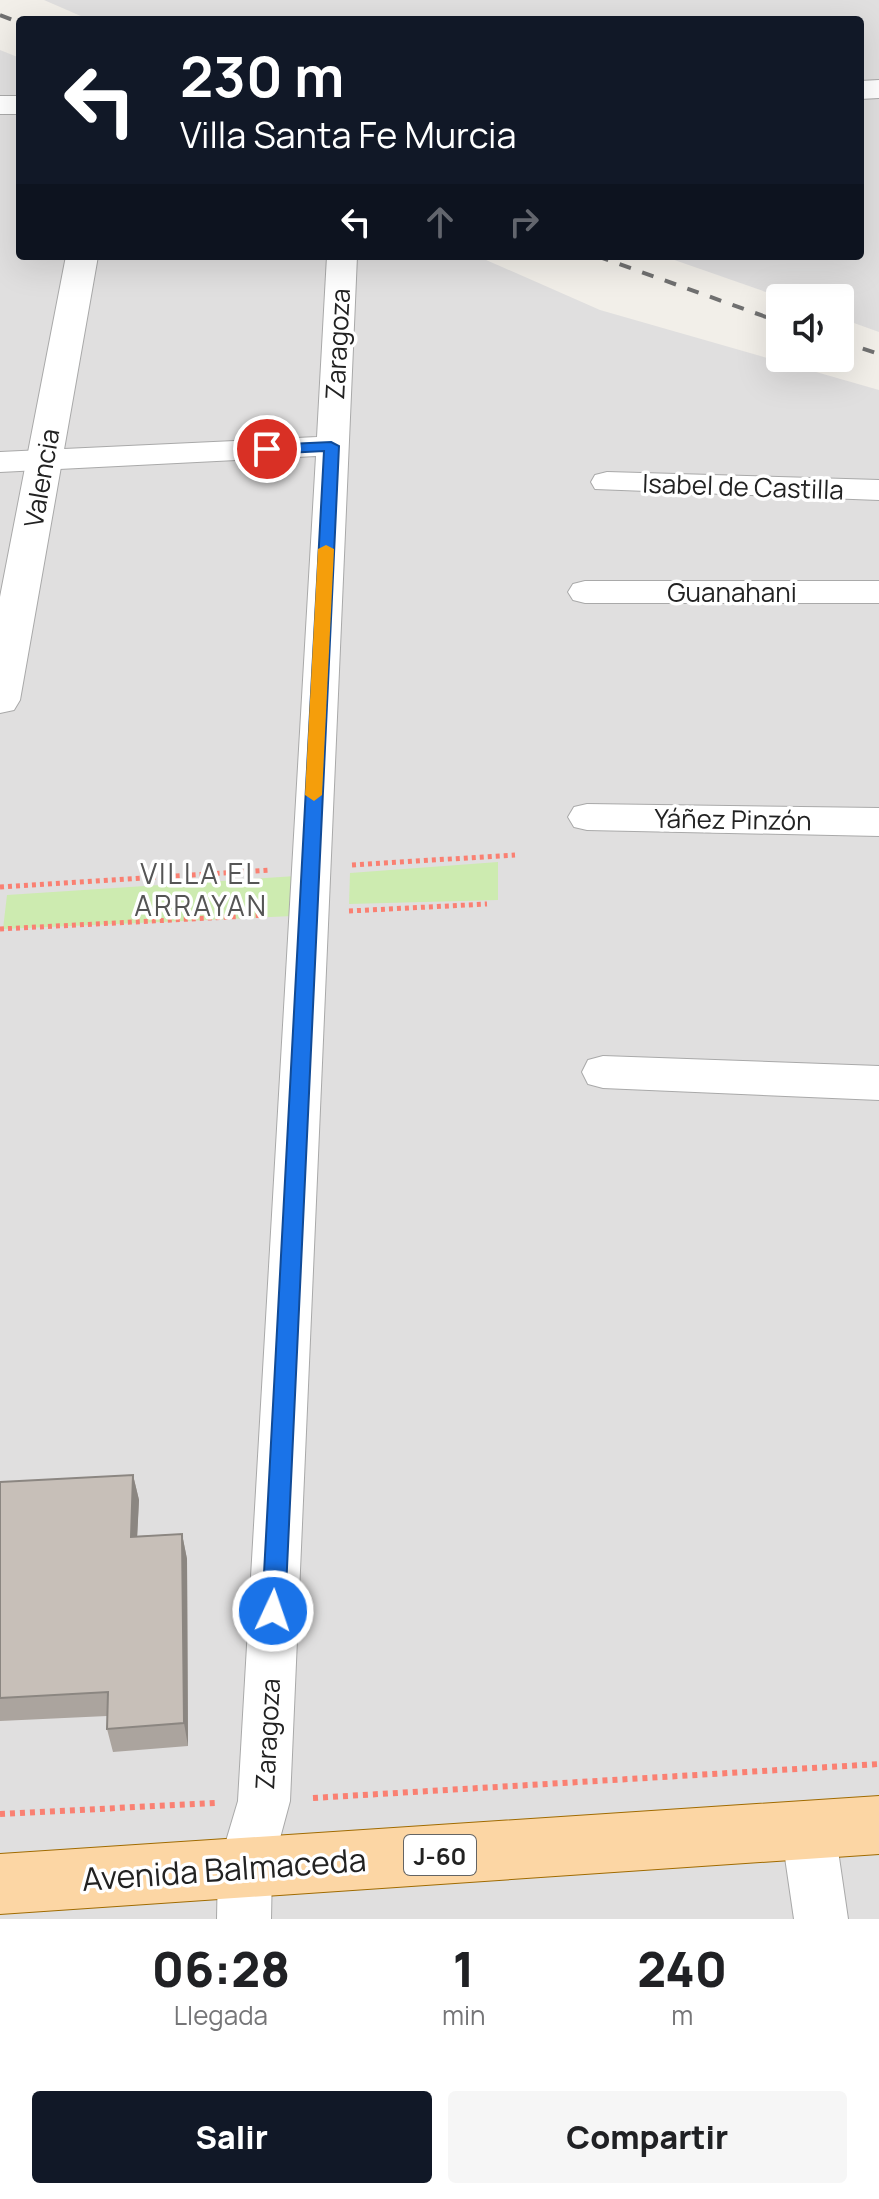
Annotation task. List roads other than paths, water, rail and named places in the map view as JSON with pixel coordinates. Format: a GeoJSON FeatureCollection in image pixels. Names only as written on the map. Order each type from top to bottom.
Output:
{"type":"FeatureCollection","features":[{"type":"Feature","properties":{"kind":"main road","name":"Avenida Balmaceda"},"geometry":{"type":"LineString","coordinates":[[0,1884],[244,1893],[808,1830],[879,1825]]}},
{"type":"Feature","properties":{"kind":"street","name":"Valencia"},"geometry":{"type":"LineString","coordinates":[[0,700],[81,260]]}},
{"type":"Feature","properties":{"kind":"street","name":"Zaragoza"},"geometry":{"type":"LineString","coordinates":[[244,1893],[264,1801],[342,260]]}},
{"type":"Feature","properties":{"kind":"street"},"geometry":{"type":"LineString","coordinates":[[0,462],[331,446]]}},
{"type":"Feature","properties":{"kind":"street","name":"Isabel de Castilla"},"geometry":{"type":"LineString","coordinates":[[607,482],[879,490]]}},
{"type":"Feature","properties":{"kind":"street","name":"Guanahani"},"geometry":{"type":"LineString","coordinates":[[585,592],[879,592]]}},
{"type":"Feature","properties":{"kind":"street","name":"Yáñez Pinzón"},"geometry":{"type":"LineString","coordinates":[[587,817],[879,822]]}},
{"type":"Feature","properties":{"kind":"street"},"geometry":{"type":"LineString","coordinates":[[603,1072],[879,1083]]}},
{"type":"Feature","properties":{"kind":"street"},"geometry":{"type":"LineString","coordinates":[[808,1830],[821,1919]]}},
{"type":"Feature","properties":{"kind":"railway"},"geometry":{"type":"LineString","coordinates":[[0,15],[16,21]]}},
{"type":"Feature","properties":{"kind":"railway"},"geometry":{"type":"LineString","coordinates":[[608,260],[766,317]]}},
{"type":"Feature","properties":{"kind":"railway"},"geometry":{"type":"LineString","coordinates":[[854,346],[879,354]]}},
{"type":"Feature","properties":{"kind":"district","name":"VILLA EL ARRAYAN"},"geometry":{"type":"Point","coordinates":[201,889]}}]}
